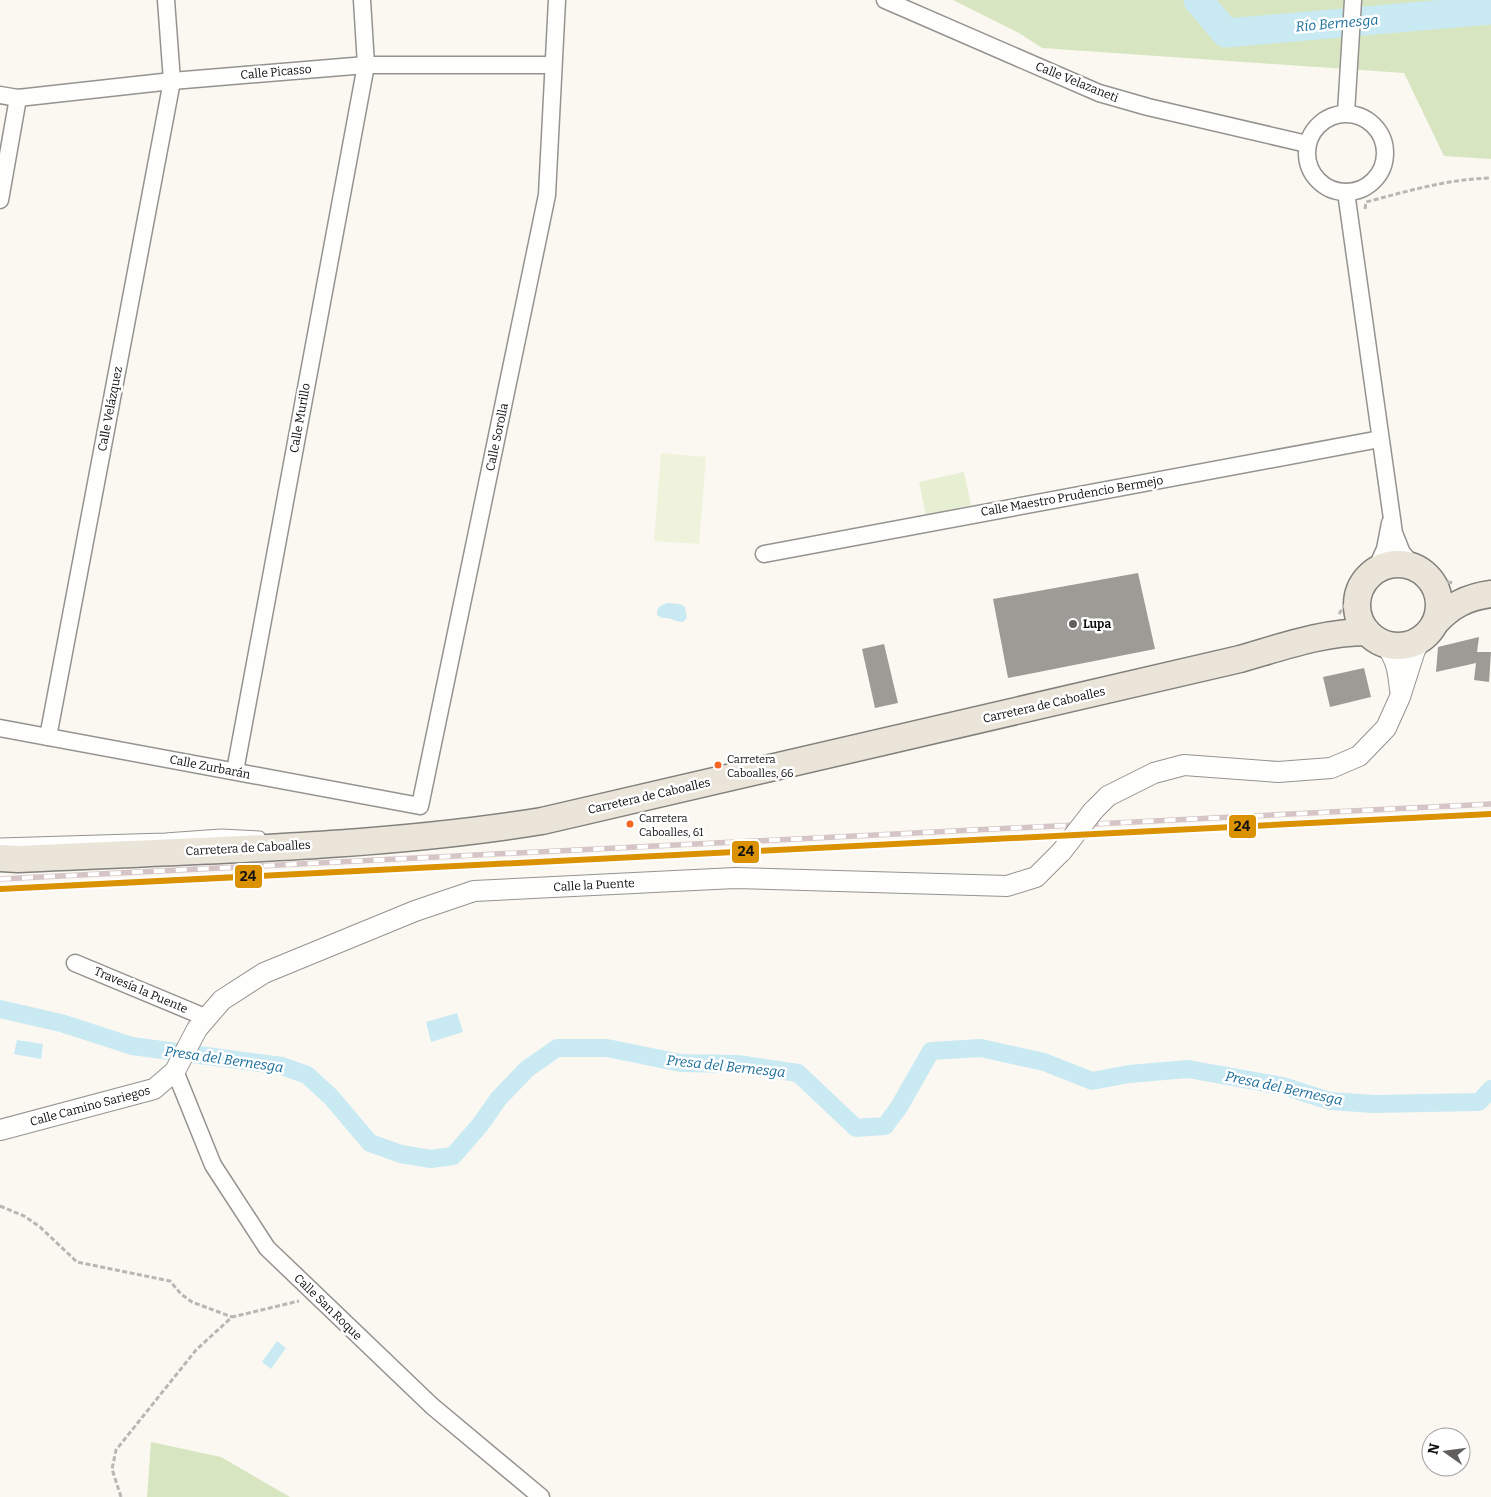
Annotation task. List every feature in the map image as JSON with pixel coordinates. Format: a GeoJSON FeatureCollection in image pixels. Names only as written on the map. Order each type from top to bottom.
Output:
{"type":"FeatureCollection","features":[{"type":"Feature","properties":{"kind":"main road"},"geometry":{"type":"LineString","coordinates":[[1432,616],[1430,578],[1410,561],[1399,564],[1378,564],[1368,577],[1362,622],[1404,646],[1432,616],[1484,595]]}},
{"type":"Feature","properties":{"kind":"main road","name":"Carretera de Caboalles"},"geometry":{"type":"LineString","coordinates":[[0,858],[172,852],[353,841],[481,830],[542,821],[1240,659],[1362,622]]}},
{"type":"Feature","properties":{"kind":"street","name":"Calle Velázquez"},"geometry":{"type":"LineString","coordinates":[[48,737],[172,81],[166,0]]}},
{"type":"Feature","properties":{"kind":"street","name":"Calle Murillo"},"geometry":{"type":"LineString","coordinates":[[235,771],[366,65],[362,0]]}},
{"type":"Feature","properties":{"kind":"street","name":"Calle Sorolla"},"geometry":{"type":"LineString","coordinates":[[420,806],[547,195],[557,0]]}},
{"type":"Feature","properties":{"kind":"street","name":"Calle Velazaneti"},"geometry":{"type":"LineString","coordinates":[[885,0],[1099,93],[1148,107],[1307,144]]}},
{"type":"Feature","properties":{"kind":"street"},"geometry":{"type":"LineString","coordinates":[[1346,113],[1353,0]]}},
{"type":"Feature","properties":{"kind":"street","name":"Calle Picasso"},"geometry":{"type":"LineString","coordinates":[[0,95],[18,98],[172,81],[366,65],[553,65]]}},
{"type":"Feature","properties":{"kind":"street"},"geometry":{"type":"LineString","coordinates":[[0,90],[0,95]]}},
{"type":"Feature","properties":{"kind":"street"},"geometry":{"type":"LineString","coordinates":[[0,200],[18,98]]}},
{"type":"Feature","properties":{"kind":"street"},"geometry":{"type":"LineString","coordinates":[[1346,113],[1363,118],[1378,129],[1383,140],[1385,153],[1383,165],[1378,176],[1369,185],[1358,190],[1346,192],[1329,188],[1315,178],[1309,168],[1306,156],[1307,144],[1312,132],[1321,122],[1332,115],[1346,113]]}},
{"type":"Feature","properties":{"kind":"street"},"geometry":{"type":"LineString","coordinates":[[1346,192],[1391,516],[1394,533],[1410,561]]}},
{"type":"Feature","properties":{"kind":"street","name":"Calle Maestro Prudencio Bermejo"},"geometry":{"type":"LineString","coordinates":[[764,554],[1380,439]]}},
{"type":"Feature","properties":{"kind":"street"},"geometry":{"type":"LineString","coordinates":[[1378,564],[1385,549],[1391,516]]}},
{"type":"Feature","properties":{"kind":"street","name":"Calle la Puente"},"geometry":{"type":"LineString","coordinates":[[177,1066],[197,1029],[222,1000],[264,973],[415,911],[474,891],[735,878],[1007,886],[1036,877],[1062,851],[1108,796],[1154,773],[1184,765],[1278,772],[1331,768],[1359,756],[1386,728],[1432,616]]}},
{"type":"Feature","properties":{"kind":"street"},"geometry":{"type":"LineString","coordinates":[[1362,622],[1398,671],[1400,697]]}},
{"type":"Feature","properties":{"kind":"street","name":"Calle Zurbarán"},"geometry":{"type":"LineString","coordinates":[[0,728],[420,806]]}},
{"type":"Feature","properties":{"kind":"street","name":"Travesía la Puente"},"geometry":{"type":"LineString","coordinates":[[75,962],[207,1018]]}},
{"type":"Feature","properties":{"kind":"street","name":"Calle Camino Sariegos"},"geometry":{"type":"LineString","coordinates":[[0,1130],[154,1089],[177,1066]]}},
{"type":"Feature","properties":{"kind":"street","name":"Calle San Roque"},"geometry":{"type":"LineString","coordinates":[[177,1066],[212,1164],[267,1248],[432,1406],[541,1497]]}},
{"type":"Feature","properties":{"kind":"lane"},"geometry":{"type":"LineString","coordinates":[[0,843],[121,840],[221,834],[268,836]]}},
{"type":"Feature","properties":{"kind":"lane"},"geometry":{"type":"LineString","coordinates":[[287,838],[353,841]]}},
{"type":"Feature","properties":{"kind":"path"},"geometry":{"type":"LineString","coordinates":[[1351,230],[1363,228],[1366,202],[1439,183],[1467,178],[1491,178]]}},
{"type":"Feature","properties":{"kind":"path"},"geometry":{"type":"LineString","coordinates":[[1362,622],[1360,638],[1372,648],[1387,653],[1362,622],[1349,590],[1356,575],[1368,563],[1378,564],[1401,554],[1410,561],[1417,559],[1431,568],[1441,582],[1432,616],[1431,640],[1440,628],[1432,616]]}},
{"type":"Feature","properties":{"kind":"path"},"geometry":{"type":"LineString","coordinates":[[1362,622],[1402,654],[1432,616]]}},
{"type":"Feature","properties":{"kind":"path"},"geometry":{"type":"LineString","coordinates":[[0,1206],[24,1216],[40,1227],[77,1262],[170,1281],[181,1294],[192,1302],[232,1317]]}},
{"type":"Feature","properties":{"kind":"path"},"geometry":{"type":"LineString","coordinates":[[121,1497],[112,1469],[116,1450],[196,1350],[232,1317],[318,1296]]}},
{"type":"Feature","properties":{"kind":"green space"},"geometry":{"type":"Polygon","coordinates":[[[953,0],[1447,0],[1473,7],[1491,5],[1491,159],[1444,156],[1404,73],[1042,48],[1019,33],[953,0]]]}},
{"type":"Feature","properties":{"kind":"green space"},"geometry":{"type":"Polygon","coordinates":[[[661,453],[706,457],[699,544],[654,541],[661,453]]]}},
{"type":"Feature","properties":{"kind":"green space"},"geometry":{"type":"Polygon","coordinates":[[[964,472],[971,505],[926,515],[919,482],[964,472]]]}},
{"type":"Feature","properties":{"kind":"green space"},"geometry":{"type":"Polygon","coordinates":[[[151,1442],[221,1457],[290,1497],[147,1497],[151,1442]]]}},
{"type":"Feature","properties":{"kind":"water"},"geometry":{"type":"Polygon","coordinates":[[[667,603],[680,604],[685,607],[687,618],[680,622],[657,615],[660,606],[667,603]]]}},
{"type":"Feature","properties":{"kind":"water"},"geometry":{"type":"Polygon","coordinates":[[[457,1013],[463,1032],[431,1042],[426,1022],[457,1013]]]}},
{"type":"Feature","properties":{"kind":"water"},"geometry":{"type":"Polygon","coordinates":[[[17,1040],[43,1044],[41,1059],[14,1054],[17,1040]]]}},
{"type":"Feature","properties":{"kind":"water"},"geometry":{"type":"Polygon","coordinates":[[[277,1341],[286,1348],[271,1369],[262,1362],[277,1341]]]}},
{"type":"Feature","properties":{"kind":"building","name":"Lupa"},"geometry":{"type":"Polygon","coordinates":[[[1138,573],[1155,649],[1008,678],[993,599],[1138,573]]]}},
{"type":"Feature","properties":{"kind":"building"},"geometry":{"type":"Polygon","coordinates":[[[1479,637],[1477,652],[1491,652],[1489,682],[1474,680],[1476,663],[1436,672],[1438,647],[1479,637]]]}},
{"type":"Feature","properties":{"kind":"building"},"geometry":{"type":"Polygon","coordinates":[[[884,644],[898,703],[875,708],[862,649],[884,644]]]}},
{"type":"Feature","properties":{"kind":"building"},"geometry":{"type":"Polygon","coordinates":[[[1364,668],[1371,697],[1330,707],[1323,677],[1364,668]]]}},
{"type":"Feature","properties":{"kind":"waterway","name":"Río Bernesga"},"geometry":{"type":"LineString","coordinates":[[1198,0],[1226,33],[1491,10]]}},
{"type":"Feature","properties":{"kind":"waterway","name":"Presa del Bernesga"},"geometry":{"type":"LineString","coordinates":[[0,1009],[61,1023],[132,1046],[282,1066],[307,1075],[331,1097],[370,1143],[401,1154],[431,1159],[453,1156],[480,1125],[499,1098],[527,1069],[557,1048],[607,1048],[681,1063],[738,1064],[798,1073],[856,1128],[885,1126],[899,1107],[931,1051],[981,1048],[1044,1062],[1092,1081],[1129,1074],[1188,1069],[1283,1086],[1330,1101],[1374,1104],[1479,1102],[1491,1089]]}},
{"type":"Feature","properties":{"kind":"railway"},"geometry":{"type":"LineString","coordinates":[[0,879],[1491,804]]}},
{"type":"Feature","properties":{"kind":"transit line","name":"24"},"geometry":{"type":"LineString","coordinates":[[0,889],[1491,814]]}},
{"type":"Feature","properties":{"kind":"place","name":"Lupa"},"geometry":{"type":"Point","coordinates":[1073,624]}},
{"type":"Feature","properties":{"kind":"place","name":"Carretera Caboalles, 66"},"geometry":{"type":"Point","coordinates":[718,765]}},
{"type":"Feature","properties":{"kind":"place","name":"Carretera Caboalles, 61"},"geometry":{"type":"Point","coordinates":[630,824]}}]}
